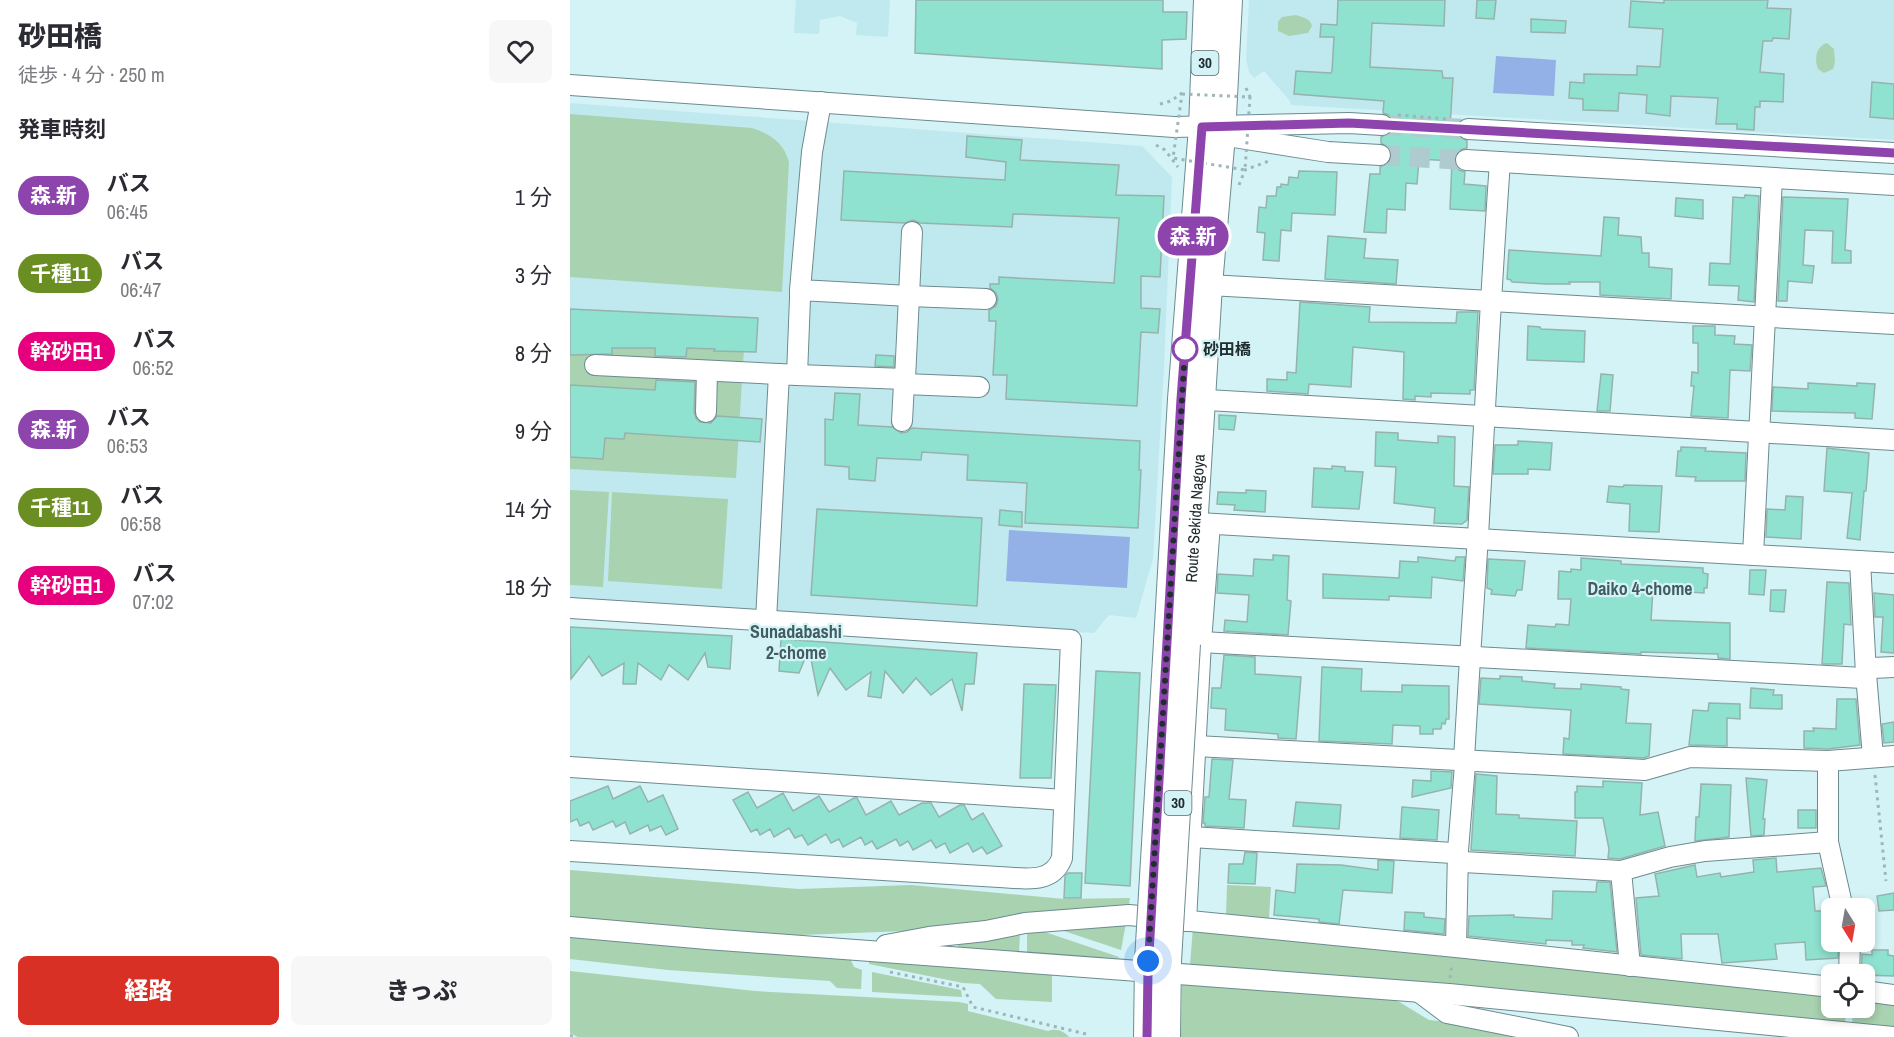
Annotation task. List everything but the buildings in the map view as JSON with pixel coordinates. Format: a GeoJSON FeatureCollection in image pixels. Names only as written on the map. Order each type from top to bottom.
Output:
{"type":"FeatureCollection","features":[{"type":"Feature","properties":{"kind":"main road","name":"Route Sekida Nagoya"},"geometry":{"type":"LineString","coordinates":[[1191,399],[1209,285],[1212,130],[1207,0]]}},
{"type":"Feature","properties":{"kind":"main road","name":"Route Sekida Nagoya"},"geometry":{"type":"LineString","coordinates":[[1147,1037],[1158,971],[1185,643],[1193,523],[1191,399],[1212,130],[1229,0]]}},
{"type":"Feature","properties":{"kind":"main road","name":"Route Sekida Nagoya"},"geometry":{"type":"LineString","coordinates":[[1158,971],[1167,1037]]}},
{"type":"Feature","properties":{"kind":"street"},"geometry":{"type":"LineString","coordinates":[[570,85],[1212,130],[1328,152],[1380,155]]}},
{"type":"Feature","properties":{"kind":"street"},"geometry":{"type":"LineString","coordinates":[[766,620],[788,375],[800,290],[812,152],[821,102]]}},
{"type":"Feature","properties":{"kind":"street"},"geometry":{"type":"LineString","coordinates":[[1212,130],[1390,120]]}},
{"type":"Feature","properties":{"kind":"street"},"geometry":{"type":"LineString","coordinates":[[1468,129],[1894,153]]}},
{"type":"Feature","properties":{"kind":"street"},"geometry":{"type":"LineString","coordinates":[[1466,160],[1894,185]]}},
{"type":"Feature","properties":{"kind":"street"},"geometry":{"type":"LineString","coordinates":[[1455,947],[1469,656],[1500,162]]}},
{"type":"Feature","properties":{"kind":"street"},"geometry":{"type":"LineString","coordinates":[[1753,555],[1772,178]]}},
{"type":"Feature","properties":{"kind":"street"},"geometry":{"type":"LineString","coordinates":[[902,422],[912,232]]}},
{"type":"Feature","properties":{"kind":"street"},"geometry":{"type":"LineString","coordinates":[[1209,285],[1894,324]]}},
{"type":"Feature","properties":{"kind":"street"},"geometry":{"type":"LineString","coordinates":[[800,290],[986,299]]}},
{"type":"Feature","properties":{"kind":"street"},"geometry":{"type":"LineString","coordinates":[[595,365],[979,387]]}},
{"type":"Feature","properties":{"kind":"street"},"geometry":{"type":"LineString","coordinates":[[706,412],[707,371]]}},
{"type":"Feature","properties":{"kind":"street"},"geometry":{"type":"LineString","coordinates":[[1191,399],[1894,440]]}},
{"type":"Feature","properties":{"kind":"street"},"geometry":{"type":"LineString","coordinates":[[1186,921],[1196,746],[1185,643],[1193,523],[1894,563]]}},
{"type":"Feature","properties":{"kind":"street"},"geometry":{"type":"LineString","coordinates":[[1860,561],[1873,757]]}},
{"type":"Feature","properties":{"kind":"street"},"geometry":{"type":"LineString","coordinates":[[570,608],[1071,640],[1062,858],[1058,868],[1049,876],[1040,878],[999,877],[570,851]]}},
{"type":"Feature","properties":{"kind":"street"},"geometry":{"type":"LineString","coordinates":[[1185,643],[1863,678],[1872,668],[1894,667]]}},
{"type":"Feature","properties":{"kind":"street"},"geometry":{"type":"LineString","coordinates":[[1196,746],[1645,770],[1690,757],[1828,761],[1894,756]]}},
{"type":"Feature","properties":{"kind":"street"},"geometry":{"type":"LineString","coordinates":[[1828,761],[1828,842],[1841,898]]}},
{"type":"Feature","properties":{"kind":"street"},"geometry":{"type":"LineString","coordinates":[[570,767],[1064,800]]}},
{"type":"Feature","properties":{"kind":"street"},"geometry":{"type":"LineString","coordinates":[[1191,837],[1454,854],[1463,862],[1622,871],[1670,857],[1705,851],[1828,842]]}},
{"type":"Feature","properties":{"kind":"street"},"geometry":{"type":"LineString","coordinates":[[1622,871],[1630,966]]}},
{"type":"Feature","properties":{"kind":"street"},"geometry":{"type":"LineString","coordinates":[[860,950],[929,937],[986,932],[1037,922],[1129,915],[1821,986]]}},
{"type":"Feature","properties":{"kind":"street"},"geometry":{"type":"LineString","coordinates":[[570,927],[1449,994],[1894,1037]]}},
{"type":"Feature","properties":{"kind":"street"},"geometry":{"type":"LineString","coordinates":[[1419,992],[1447,1013],[1568,1037]]}},
{"type":"Feature","properties":{"kind":"street"},"geometry":{"type":"LineString","coordinates":[[1875,993],[1894,995]]}},
{"type":"Feature","properties":{"kind":"path"},"geometry":{"type":"LineString","coordinates":[[1173,158],[1182,94]]}},
{"type":"Feature","properties":{"kind":"path"},"geometry":{"type":"LineString","coordinates":[[1160,104],[1171,101],[1182,94],[1250,97],[1245,170],[1236,190]]}},
{"type":"Feature","properties":{"kind":"path"},"geometry":{"type":"LineString","coordinates":[[1390,120],[1448,119]]}},
{"type":"Feature","properties":{"kind":"path"},"geometry":{"type":"LineString","coordinates":[[1154,144],[1173,158],[1245,170],[1273,159]]}},
{"type":"Feature","properties":{"kind":"path"},"geometry":{"type":"LineString","coordinates":[[1873,757],[1886,881]]}},
{"type":"Feature","properties":{"kind":"path"},"geometry":{"type":"LineString","coordinates":[[1449,994],[1455,947]]}},
{"type":"Feature","properties":{"kind":"path"},"geometry":{"type":"LineString","coordinates":[[884,971],[963,987],[973,1007],[1086,1034],[1086,1037]]}},
{"type":"Feature","properties":{"kind":"shaded area"},"geometry":{"type":"Polygon","coordinates":[[[796,0],[890,0],[888,37],[856,35],[857,23],[840,16],[820,20],[819,34],[794,33],[796,0]]]}},
{"type":"Feature","properties":{"kind":"shaded area"},"geometry":{"type":"Polygon","coordinates":[[[1249,0],[1894,0],[1894,140],[1291,105],[1264,71],[1254,78],[1249,72],[1246,59],[1249,0]]]}},
{"type":"Feature","properties":{"kind":"shaded area"},"geometry":{"type":"Polygon","coordinates":[[[570,103],[1142,146],[1172,177],[1153,559],[1136,618],[1109,615],[1094,633],[570,600],[570,103]]]}},
{"type":"Feature","properties":{"kind":"green space"},"geometry":{"type":"Polygon","coordinates":[[[1296,15],[1310,21],[1312,26],[1308,33],[1289,36],[1278,31],[1278,22],[1282,17],[1296,15]]]}},
{"type":"Feature","properties":{"kind":"green space"},"geometry":{"type":"Polygon","coordinates":[[[1827,43],[1834,49],[1835,62],[1833,69],[1824,73],[1818,69],[1816,57],[1820,47],[1827,43]]]}},
{"type":"Feature","properties":{"kind":"green space"},"geometry":{"type":"Polygon","coordinates":[[[570,114],[752,128],[776,140],[789,162],[782,292],[570,277],[570,114]]]}},
{"type":"Feature","properties":{"kind":"green space"},"geometry":{"type":"Polygon","coordinates":[[[570,323],[745,333],[736,478],[570,469],[570,323]]]}},
{"type":"Feature","properties":{"kind":"green space"},"geometry":{"type":"Polygon","coordinates":[[[570,490],[609,492],[603,587],[570,585],[570,490]]]}},
{"type":"Feature","properties":{"kind":"green space"},"geometry":{"type":"Polygon","coordinates":[[[612,492],[728,499],[722,589],[608,581],[612,492]]]}},
{"type":"Feature","properties":{"kind":"green space"},"geometry":{"type":"Polygon","coordinates":[[[570,870],[799,889],[911,885],[1064,899],[1130,898],[1127,905],[933,930],[774,936],[570,921],[570,870]]]}},
{"type":"Feature","properties":{"kind":"green space"},"geometry":{"type":"Polygon","coordinates":[[[1227,885],[1271,887],[1269,918],[1226,915],[1227,885]]]}},
{"type":"Feature","properties":{"kind":"green space"},"geometry":{"type":"Polygon","coordinates":[[[1126,923],[1121,950],[1061,930],[1126,923]]]}},
{"type":"Feature","properties":{"kind":"green space"},"geometry":{"type":"Polygon","coordinates":[[[1193,927],[1821,992],[1821,1018],[1845,1018],[1845,1025],[1190,965],[1193,927]]]}},
{"type":"Feature","properties":{"kind":"green space"},"geometry":{"type":"Polygon","coordinates":[[[1027,929],[1042,931],[1119,958],[1027,954],[1027,929]]]}},
{"type":"Feature","properties":{"kind":"green space"},"geometry":{"type":"Polygon","coordinates":[[[1020,931],[1019,954],[958,948],[958,940],[1020,931]]]}},
{"type":"Feature","properties":{"kind":"green space"},"geometry":{"type":"Polygon","coordinates":[[[570,935],[849,956],[854,967],[862,970],[861,989],[837,988],[830,981],[668,970],[570,959],[570,935]]]}},
{"type":"Feature","properties":{"kind":"green space"},"geometry":{"type":"Polygon","coordinates":[[[869,958],[1052,971],[1052,1002],[996,999],[980,984],[963,983],[869,964],[869,958]]]}},
{"type":"Feature","properties":{"kind":"green space"},"geometry":{"type":"Polygon","coordinates":[[[570,971],[755,991],[959,1002],[968,1004],[968,1011],[1048,1031],[1060,1031],[1069,1037],[578,1037],[570,1033],[570,971]]]}},
{"type":"Feature","properties":{"kind":"green space"},"geometry":{"type":"Polygon","coordinates":[[[872,972],[961,990],[962,997],[872,992],[872,972]]]}},
{"type":"Feature","properties":{"kind":"green space"},"geometry":{"type":"Polygon","coordinates":[[[1182,981],[1391,997],[1429,1020],[1459,1023],[1526,1037],[1181,1037],[1182,981]]]}},
{"type":"Feature","properties":{"kind":"green space"},"geometry":{"type":"Polygon","coordinates":[[[1875,997],[1894,1000],[1894,1030],[1852,1025],[1852,1018],[1875,1018],[1875,997]]]}},
{"type":"Feature","properties":{"kind":"water"},"geometry":{"type":"Polygon","coordinates":[[[1496,56],[1556,60],[1554,96],[1493,93],[1496,56]]]}},
{"type":"Feature","properties":{"kind":"water"},"geometry":{"type":"Polygon","coordinates":[[[1009,530],[1130,537],[1127,588],[1006,581],[1009,530]]]}},
{"type":"Feature","properties":{"kind":"tunnel"},"geometry":{"type":"LineString","coordinates":[[1382,125],[1468,129]]}},
{"type":"Feature","properties":{"kind":"tunnel"},"geometry":{"type":"LineString","coordinates":[[1380,155],[1466,160]]}},
{"type":"Feature","properties":{"kind":"bus line","name":"森.新"},"geometry":{"type":"LineString","coordinates":[[1147,1037],[1148,971],[1181,399],[1202,127],[1349,123],[1894,153]]}},
{"type":"Feature","properties":{"kind":"place","name":"砂田橋"},"geometry":{"type":"Point","coordinates":[1185,349]}},
{"type":"Feature","properties":{"kind":"district","name":"Daiko 4-chome"},"geometry":{"type":"Point","coordinates":[1640,589]}},
{"type":"Feature","properties":{"kind":"district","name":"Sunadabashi 2-chome"},"geometry":{"type":"Point","coordinates":[796,642]}},
{"type":"Feature","properties":{"kind":"route"},"geometry":{"type":"LineString","coordinates":[[1148,961],[1185,349]]}}]}
